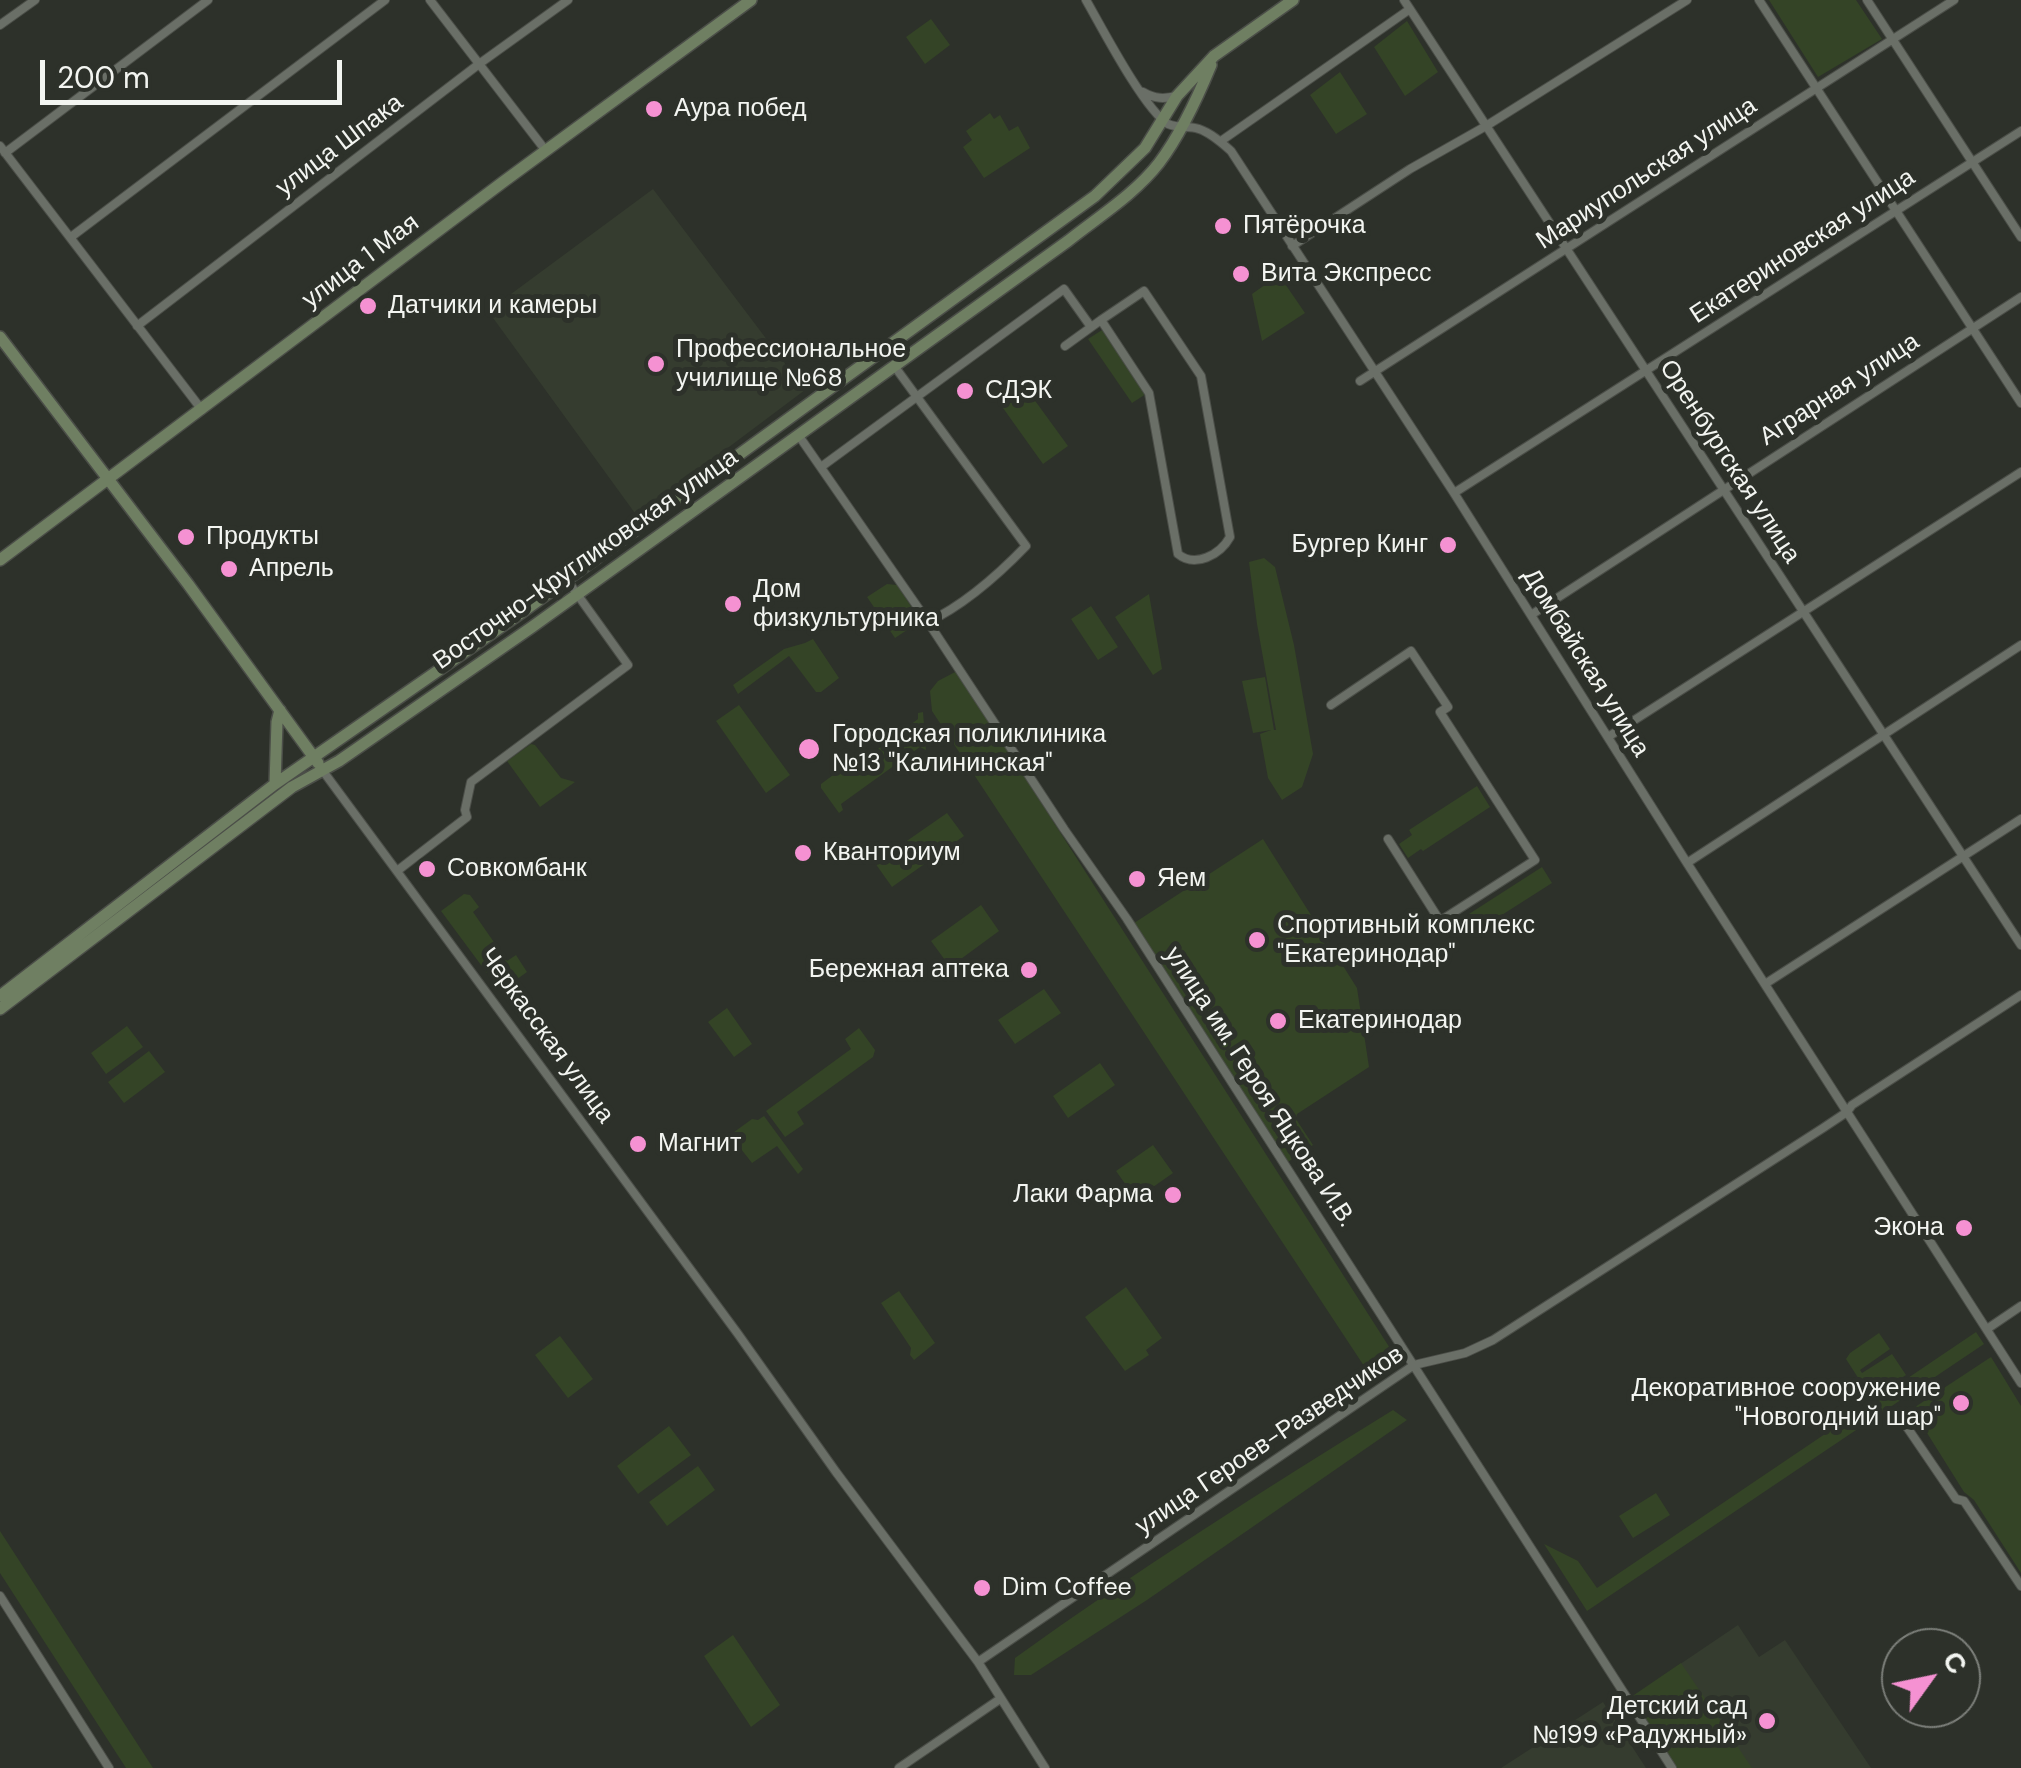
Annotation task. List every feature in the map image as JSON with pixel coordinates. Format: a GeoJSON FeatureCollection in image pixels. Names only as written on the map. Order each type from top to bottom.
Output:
{"type":"FeatureCollection","features":[{"type":"Feature","properties":{"kind":"street"},"geometry":{"type":"LineString","coordinates":[[0,26],[34,0]]}},
{"type":"Feature","properties":{"kind":"street"},"geometry":{"type":"LineString","coordinates":[[202,410],[3,150],[208,0]]}},
{"type":"Feature","properties":{"kind":"street"},"geometry":{"type":"LineString","coordinates":[[71,237],[385,0]]}},
{"type":"Feature","properties":{"kind":"street"},"geometry":{"type":"LineString","coordinates":[[430,0],[546,151]]}},
{"type":"Feature","properties":{"kind":"street","name":"улица Шпака"},"geometry":{"type":"LineString","coordinates":[[137,326],[568,0]]}},
{"type":"Feature","properties":{"kind":"street","name":"улица 1 Мая"},"geometry":{"type":"LineString","coordinates":[[0,560],[751,0]]}},
{"type":"Feature","properties":{"kind":"street"},"geometry":{"type":"LineString","coordinates":[[1086,0],[1139,90],[1163,120],[1180,128],[1198,128],[1221,142],[1410,9]]}},
{"type":"Feature","properties":{"kind":"street","name":"Восточно-Кругликовская улица"},"geometry":{"type":"LineString","coordinates":[[0,996],[276,784],[567,580],[1095,196],[1145,148],[1177,96],[1214,56],[1293,0]]}},
{"type":"Feature","properties":{"kind":"street","name":"Оренбургская улица"},"geometry":{"type":"LineString","coordinates":[[1404,0],[2021,946]]}},
{"type":"Feature","properties":{"kind":"street"},"geometry":{"type":"LineString","coordinates":[[1292,246],[1410,168],[1486,126],[1688,0]]}},
{"type":"Feature","properties":{"kind":"street"},"geometry":{"type":"LineString","coordinates":[[1760,0],[2021,403]]}},
{"type":"Feature","properties":{"kind":"street"},"geometry":{"type":"LineString","coordinates":[[1867,0],[2021,236]]}},
{"type":"Feature","properties":{"kind":"street","name":"Мариупольская улица"},"geometry":{"type":"LineString","coordinates":[[1360,381],[1954,0]]}},
{"type":"Feature","properties":{"kind":"street","name":"Восточно-Кругликовская улица"},"geometry":{"type":"LineString","coordinates":[[0,1010],[292,786],[324,771],[577,595],[1068,241],[1160,162],[1196,101],[1214,56]]}},
{"type":"Feature","properties":{"kind":"street"},"geometry":{"type":"LineString","coordinates":[[1139,90],[1152,98],[1177,96]]}},
{"type":"Feature","properties":{"kind":"street","name":"Екатериновская улица"},"geometry":{"type":"LineString","coordinates":[[1454,493],[2021,131]]}},
{"type":"Feature","properties":{"kind":"street","name":"Домбайская улица"},"geometry":{"type":"LineString","coordinates":[[1221,142],[1231,151],[1454,493],[2021,1383]]}},
{"type":"Feature","properties":{"kind":"street"},"geometry":{"type":"LineString","coordinates":[[1095,196],[1106,210]]}},
{"type":"Feature","properties":{"kind":"street"},"geometry":{"type":"LineString","coordinates":[[821,468],[1064,289],[1091,327]]}},
{"type":"Feature","properties":{"kind":"street"},"geometry":{"type":"LineString","coordinates":[[1065,346],[1101,320],[1144,291],[1201,376],[1230,537],[1223,548],[1192,562],[1178,554],[1149,393],[1101,320]]}},
{"type":"Feature","properties":{"kind":"street","name":"Аграрная улица"},"geometry":{"type":"LineString","coordinates":[[1531,615],[2021,297]]}},
{"type":"Feature","properties":{"kind":"street","name":"Черкасская улица"},"geometry":{"type":"LineString","coordinates":[[0,337],[315,757],[978,1662],[1045,1768]]}},
{"type":"Feature","properties":{"kind":"street"},"geometry":{"type":"LineString","coordinates":[[895,367],[1026,546],[1004,568],[928,622]]}},
{"type":"Feature","properties":{"kind":"street","name":"улица им. Героя Яцкова И.В."},"geometry":{"type":"LineString","coordinates":[[799,436],[1127,919],[1672,1768]]}},
{"type":"Feature","properties":{"kind":"street"},"geometry":{"type":"LineString","coordinates":[[1608,737],[2021,472]]}},
{"type":"Feature","properties":{"kind":"street"},"geometry":{"type":"LineString","coordinates":[[397,871],[467,817],[464,810],[472,782],[628,665],[567,580]]}},
{"type":"Feature","properties":{"kind":"street"},"geometry":{"type":"LineString","coordinates":[[1687,863],[2021,645]]}},
{"type":"Feature","properties":{"kind":"street"},"geometry":{"type":"LineString","coordinates":[[1331,704],[1411,651],[1448,707],[1440,712],[1535,860],[1440,921],[1388,839]]}},
{"type":"Feature","properties":{"kind":"street"},"geometry":{"type":"LineString","coordinates":[[276,784],[276,722],[280,710]]}},
{"type":"Feature","properties":{"kind":"street"},"geometry":{"type":"LineString","coordinates":[[1765,984],[2021,818]]}},
{"type":"Feature","properties":{"kind":"street","name":"улица Героев-Разведчиков"},"geometry":{"type":"LineString","coordinates":[[978,1662],[1414,1364],[1465,1353],[1493,1340],[2021,995]]}},
{"type":"Feature","properties":{"kind":"street"},"geometry":{"type":"LineString","coordinates":[[1987,1329],[2021,1306]]}},
{"type":"Feature","properties":{"kind":"street"},"geometry":{"type":"LineString","coordinates":[[1898,1414],[1956,1499],[1964,1501],[2021,1586]]}},
{"type":"Feature","properties":{"kind":"street"},"geometry":{"type":"LineString","coordinates":[[0,1596],[109,1768]]}},
{"type":"Feature","properties":{"kind":"street"},"geometry":{"type":"LineString","coordinates":[[899,1768],[1000,1699]]}},
{"type":"Feature","properties":{"kind":"shaded area","name":"Профессиональное училище №68"},"geometry":{"type":"Polygon","coordinates":[[[653,189],[805,390],[637,516],[488,311],[653,189]]]}},
{"type":"Feature","properties":{"kind":"shaded area","name":"Детский сад №199 «Радужный»"},"geometry":{"type":"Polygon","coordinates":[[[1738,1625],[1759,1657],[1785,1640],[1871,1768],[1726,1768],[1664,1675],[1738,1625]]]}},
{"type":"Feature","properties":{"kind":"shaded area"},"geometry":{"type":"Polygon","coordinates":[[[1603,1702],[1646,1768],[1501,1768],[1603,1702]]]}},
{"type":"Feature","properties":{"kind":"green space"},"geometry":{"type":"Polygon","coordinates":[[[1769,0],[1856,0],[1882,39],[1818,77],[1769,0]]]}},
{"type":"Feature","properties":{"kind":"green space"},"geometry":{"type":"Polygon","coordinates":[[[931,19],[950,45],[925,64],[906,37],[931,19]]]}},
{"type":"Feature","properties":{"kind":"green space"},"geometry":{"type":"Polygon","coordinates":[[[1407,21],[1438,72],[1405,96],[1374,47],[1407,21]]]}},
{"type":"Feature","properties":{"kind":"green space"},"geometry":{"type":"Polygon","coordinates":[[[1340,72],[1367,114],[1336,134],[1310,95],[1340,72]]]}},
{"type":"Feature","properties":{"kind":"green space"},"geometry":{"type":"Polygon","coordinates":[[[990,113],[994,119],[1000,115],[1009,131],[1018,126],[1030,148],[984,178],[963,147],[972,140],[966,131],[990,113]]]}},
{"type":"Feature","properties":{"kind":"green space"},"geometry":{"type":"Polygon","coordinates":[[[1279,275],[1305,313],[1262,341],[1252,294],[1279,275]]]}},
{"type":"Feature","properties":{"kind":"green space"},"geometry":{"type":"Polygon","coordinates":[[[1102,330],[1146,394],[1132,403],[1088,339],[1102,330]]]}},
{"type":"Feature","properties":{"kind":"green space"},"geometry":{"type":"Polygon","coordinates":[[[1028,391],[1068,446],[1043,464],[1003,408],[1028,391]]]}},
{"type":"Feature","properties":{"kind":"green space"},"geometry":{"type":"Polygon","coordinates":[[[1264,558],[1275,567],[1294,645],[1313,754],[1302,787],[1282,800],[1268,778],[1260,734],[1271,730],[1253,733],[1242,681],[1265,677],[1276,730],[1249,562],[1264,558]]]}},
{"type":"Feature","properties":{"kind":"green space"},"geometry":{"type":"Polygon","coordinates":[[[887,584],[897,585],[916,614],[916,624],[895,638],[867,597],[887,584]]]}},
{"type":"Feature","properties":{"kind":"green space"},"geometry":{"type":"Polygon","coordinates":[[[1149,594],[1162,669],[1153,675],[1115,617],[1149,594]]]}},
{"type":"Feature","properties":{"kind":"green space"},"geometry":{"type":"Polygon","coordinates":[[[1091,606],[1118,647],[1098,660],[1071,619],[1091,606]]]}},
{"type":"Feature","properties":{"kind":"green space"},"geometry":{"type":"Polygon","coordinates":[[[813,639],[839,678],[821,692],[816,692],[789,656],[738,694],[733,685],[784,649],[813,639]]]}},
{"type":"Feature","properties":{"kind":"green space"},"geometry":{"type":"Polygon","coordinates":[[[957,671],[1395,1356],[1368,1372],[932,711],[930,691],[938,681],[957,671]]]}},
{"type":"Feature","properties":{"kind":"green space"},"geometry":{"type":"Polygon","coordinates":[[[739,705],[790,775],[766,793],[716,721],[739,705]]]}},
{"type":"Feature","properties":{"kind":"green space"},"geometry":{"type":"Polygon","coordinates":[[[923,712],[926,750],[920,747],[841,804],[843,810],[839,813],[821,784],[856,758],[863,760],[923,712]]]}},
{"type":"Feature","properties":{"kind":"green space"},"geometry":{"type":"Polygon","coordinates":[[[531,744],[561,778],[575,782],[540,807],[507,761],[531,744]]]}},
{"type":"Feature","properties":{"kind":"green space"},"geometry":{"type":"Polygon","coordinates":[[[1477,786],[1490,807],[1408,858],[1399,844],[1412,835],[1409,830],[1477,786]]]}},
{"type":"Feature","properties":{"kind":"green space"},"geometry":{"type":"Polygon","coordinates":[[[947,813],[964,836],[892,887],[875,863],[947,813]]]}},
{"type":"Feature","properties":{"kind":"green space","name":"Екатеринодар"},"geometry":{"type":"Polygon","coordinates":[[[1263,839],[1357,988],[1369,1067],[1297,1114],[1296,1119],[1313,1145],[1285,1164],[1131,925],[1263,839]]]}},
{"type":"Feature","properties":{"kind":"green space"},"geometry":{"type":"Polygon","coordinates":[[[1542,867],[1552,883],[1483,927],[1478,920],[1463,929],[1458,921],[1542,867]]]}},
{"type":"Feature","properties":{"kind":"green space"},"geometry":{"type":"Polygon","coordinates":[[[464,894],[470,895],[479,907],[473,912],[507,961],[516,955],[527,972],[506,987],[510,994],[501,992],[441,911],[464,894]]]}},
{"type":"Feature","properties":{"kind":"green space"},"geometry":{"type":"Polygon","coordinates":[[[981,905],[999,931],[950,967],[931,941],[981,905]]]}},
{"type":"Feature","properties":{"kind":"green space"},"geometry":{"type":"Polygon","coordinates":[[[1044,989],[1061,1013],[1015,1044],[998,1020],[1044,989]]]}},
{"type":"Feature","properties":{"kind":"green space"},"geometry":{"type":"Polygon","coordinates":[[[727,1008],[752,1044],[734,1057],[708,1022],[727,1008]]]}},
{"type":"Feature","properties":{"kind":"green space"},"geometry":{"type":"Polygon","coordinates":[[[127,1026],[143,1047],[106,1074],[91,1053],[127,1026]]]}},
{"type":"Feature","properties":{"kind":"green space"},"geometry":{"type":"Polygon","coordinates":[[[859,1028],[875,1050],[873,1057],[797,1112],[804,1124],[785,1137],[766,1111],[851,1049],[845,1039],[859,1028]]]}},
{"type":"Feature","properties":{"kind":"green space"},"geometry":{"type":"Polygon","coordinates":[[[149,1051],[165,1072],[124,1103],[108,1082],[149,1051]]]}},
{"type":"Feature","properties":{"kind":"green space"},"geometry":{"type":"Polygon","coordinates":[[[1100,1063],[1115,1085],[1068,1118],[1053,1096],[1100,1063]]]}},
{"type":"Feature","properties":{"kind":"green space"},"geometry":{"type":"Polygon","coordinates":[[[764,1116],[803,1169],[798,1174],[777,1146],[752,1163],[730,1135],[752,1119],[764,1116]]]}},
{"type":"Feature","properties":{"kind":"green space"},"geometry":{"type":"Polygon","coordinates":[[[1153,1145],[1173,1173],[1136,1199],[1116,1171],[1153,1145]]]}},
{"type":"Feature","properties":{"kind":"green space"},"geometry":{"type":"Polygon","coordinates":[[[1126,1287],[1162,1338],[1146,1350],[1149,1355],[1125,1371],[1085,1317],[1126,1287]]]}},
{"type":"Feature","properties":{"kind":"green space"},"geometry":{"type":"Polygon","coordinates":[[[899,1291],[935,1343],[914,1360],[911,1348],[881,1303],[899,1291]]]}},
{"type":"Feature","properties":{"kind":"green space"},"geometry":{"type":"Polygon","coordinates":[[[1976,1332],[1984,1344],[1587,1611],[1544,1544],[1578,1561],[1597,1588],[1976,1332]]]}},
{"type":"Feature","properties":{"kind":"green space"},"geometry":{"type":"Polygon","coordinates":[[[1879,1333],[1890,1349],[1860,1370],[1862,1373],[1892,1354],[1906,1375],[1871,1398],[1846,1359],[1879,1333]]]}},
{"type":"Feature","properties":{"kind":"green space"},"geometry":{"type":"Polygon","coordinates":[[[560,1336],[593,1379],[568,1398],[535,1355],[560,1336]]]}},
{"type":"Feature","properties":{"kind":"green space"},"geometry":{"type":"Polygon","coordinates":[[[1991,1357],[2021,1406],[2021,1573],[1912,1409],[1991,1357]]]}},
{"type":"Feature","properties":{"kind":"green space"},"geometry":{"type":"Polygon","coordinates":[[[1393,1410],[1407,1420],[1147,1600],[1031,1675],[1014,1675],[1015,1658],[1061,1625],[1393,1410]]]}},
{"type":"Feature","properties":{"kind":"green space"},"geometry":{"type":"Polygon","coordinates":[[[669,1426],[691,1455],[638,1494],[617,1466],[669,1426]]]}},
{"type":"Feature","properties":{"kind":"green space"},"geometry":{"type":"Polygon","coordinates":[[[698,1466],[715,1490],[667,1526],[649,1502],[698,1466]]]}},
{"type":"Feature","properties":{"kind":"green space"},"geometry":{"type":"Polygon","coordinates":[[[1656,1493],[1670,1515],[1633,1538],[1619,1516],[1656,1493]]]}},
{"type":"Feature","properties":{"kind":"green space"},"geometry":{"type":"Polygon","coordinates":[[[0,1531],[153,1768],[126,1768],[0,1573],[0,1531]]]}},
{"type":"Feature","properties":{"kind":"green space"},"geometry":{"type":"Polygon","coordinates":[[[733,1635],[780,1705],[751,1727],[704,1656],[733,1635]]]}},
{"type":"Feature","properties":{"kind":"green space"},"geometry":{"type":"Polygon","coordinates":[[[1681,1663],[1752,1768],[1675,1768],[1631,1697],[1681,1663]]]}},
{"type":"Feature","properties":{"kind":"place","name":"Аура побед"},"geometry":{"type":"Point","coordinates":[654,109]}},
{"type":"Feature","properties":{"kind":"place","name":"Пятёрочка"},"geometry":{"type":"Point","coordinates":[1223,226]}},
{"type":"Feature","properties":{"kind":"place","name":"Вита Экспресс"},"geometry":{"type":"Point","coordinates":[1241,274]}},
{"type":"Feature","properties":{"kind":"place","name":"Датчики и камеры"},"geometry":{"type":"Point","coordinates":[368,306]}},
{"type":"Feature","properties":{"kind":"place","name":"Профессиональное училище №68"},"geometry":{"type":"Point","coordinates":[656,364]}},
{"type":"Feature","properties":{"kind":"place","name":"СДЭК"},"geometry":{"type":"Point","coordinates":[965,391]}},
{"type":"Feature","properties":{"kind":"place","name":"Продукты"},"geometry":{"type":"Point","coordinates":[186,537]}},
{"type":"Feature","properties":{"kind":"place","name":"Бургер Кинг"},"geometry":{"type":"Point","coordinates":[1448,545]}},
{"type":"Feature","properties":{"kind":"place","name":"Апрель"},"geometry":{"type":"Point","coordinates":[229,569]}},
{"type":"Feature","properties":{"kind":"place","name":"Дом физкультурника"},"geometry":{"type":"Point","coordinates":[733,604]}},
{"type":"Feature","properties":{"kind":"place","name":"Городская поликлиника №13 \"Калининская\""},"geometry":{"type":"Point","coordinates":[809,749]}},
{"type":"Feature","properties":{"kind":"place","name":"Кванториум"},"geometry":{"type":"Point","coordinates":[803,853]}},
{"type":"Feature","properties":{"kind":"place","name":"Совкомбанк"},"geometry":{"type":"Point","coordinates":[427,869]}},
{"type":"Feature","properties":{"kind":"place","name":"Яем"},"geometry":{"type":"Point","coordinates":[1137,879]}},
{"type":"Feature","properties":{"kind":"place","name":"Спортивный комплекс \"Екатеринодар\""},"geometry":{"type":"Point","coordinates":[1257,940]}},
{"type":"Feature","properties":{"kind":"place","name":"Бережная аптека"},"geometry":{"type":"Point","coordinates":[1029,970]}},
{"type":"Feature","properties":{"kind":"place","name":"Екатеринодар"},"geometry":{"type":"Point","coordinates":[1278,1021]}},
{"type":"Feature","properties":{"kind":"place","name":"Магнит"},"geometry":{"type":"Point","coordinates":[638,1144]}},
{"type":"Feature","properties":{"kind":"place","name":"Лаки Фарма"},"geometry":{"type":"Point","coordinates":[1173,1195]}},
{"type":"Feature","properties":{"kind":"place","name":"Экона"},"geometry":{"type":"Point","coordinates":[1964,1228]}},
{"type":"Feature","properties":{"kind":"place","name":"Декоративное сооружение \"Новогодний шар\""},"geometry":{"type":"Point","coordinates":[1961,1403]}},
{"type":"Feature","properties":{"kind":"place","name":"Dim Coffee"},"geometry":{"type":"Point","coordinates":[982,1588]}},
{"type":"Feature","properties":{"kind":"place","name":"Детский сад №199 «Радужный»"},"geometry":{"type":"Point","coordinates":[1767,1721]}}]}
